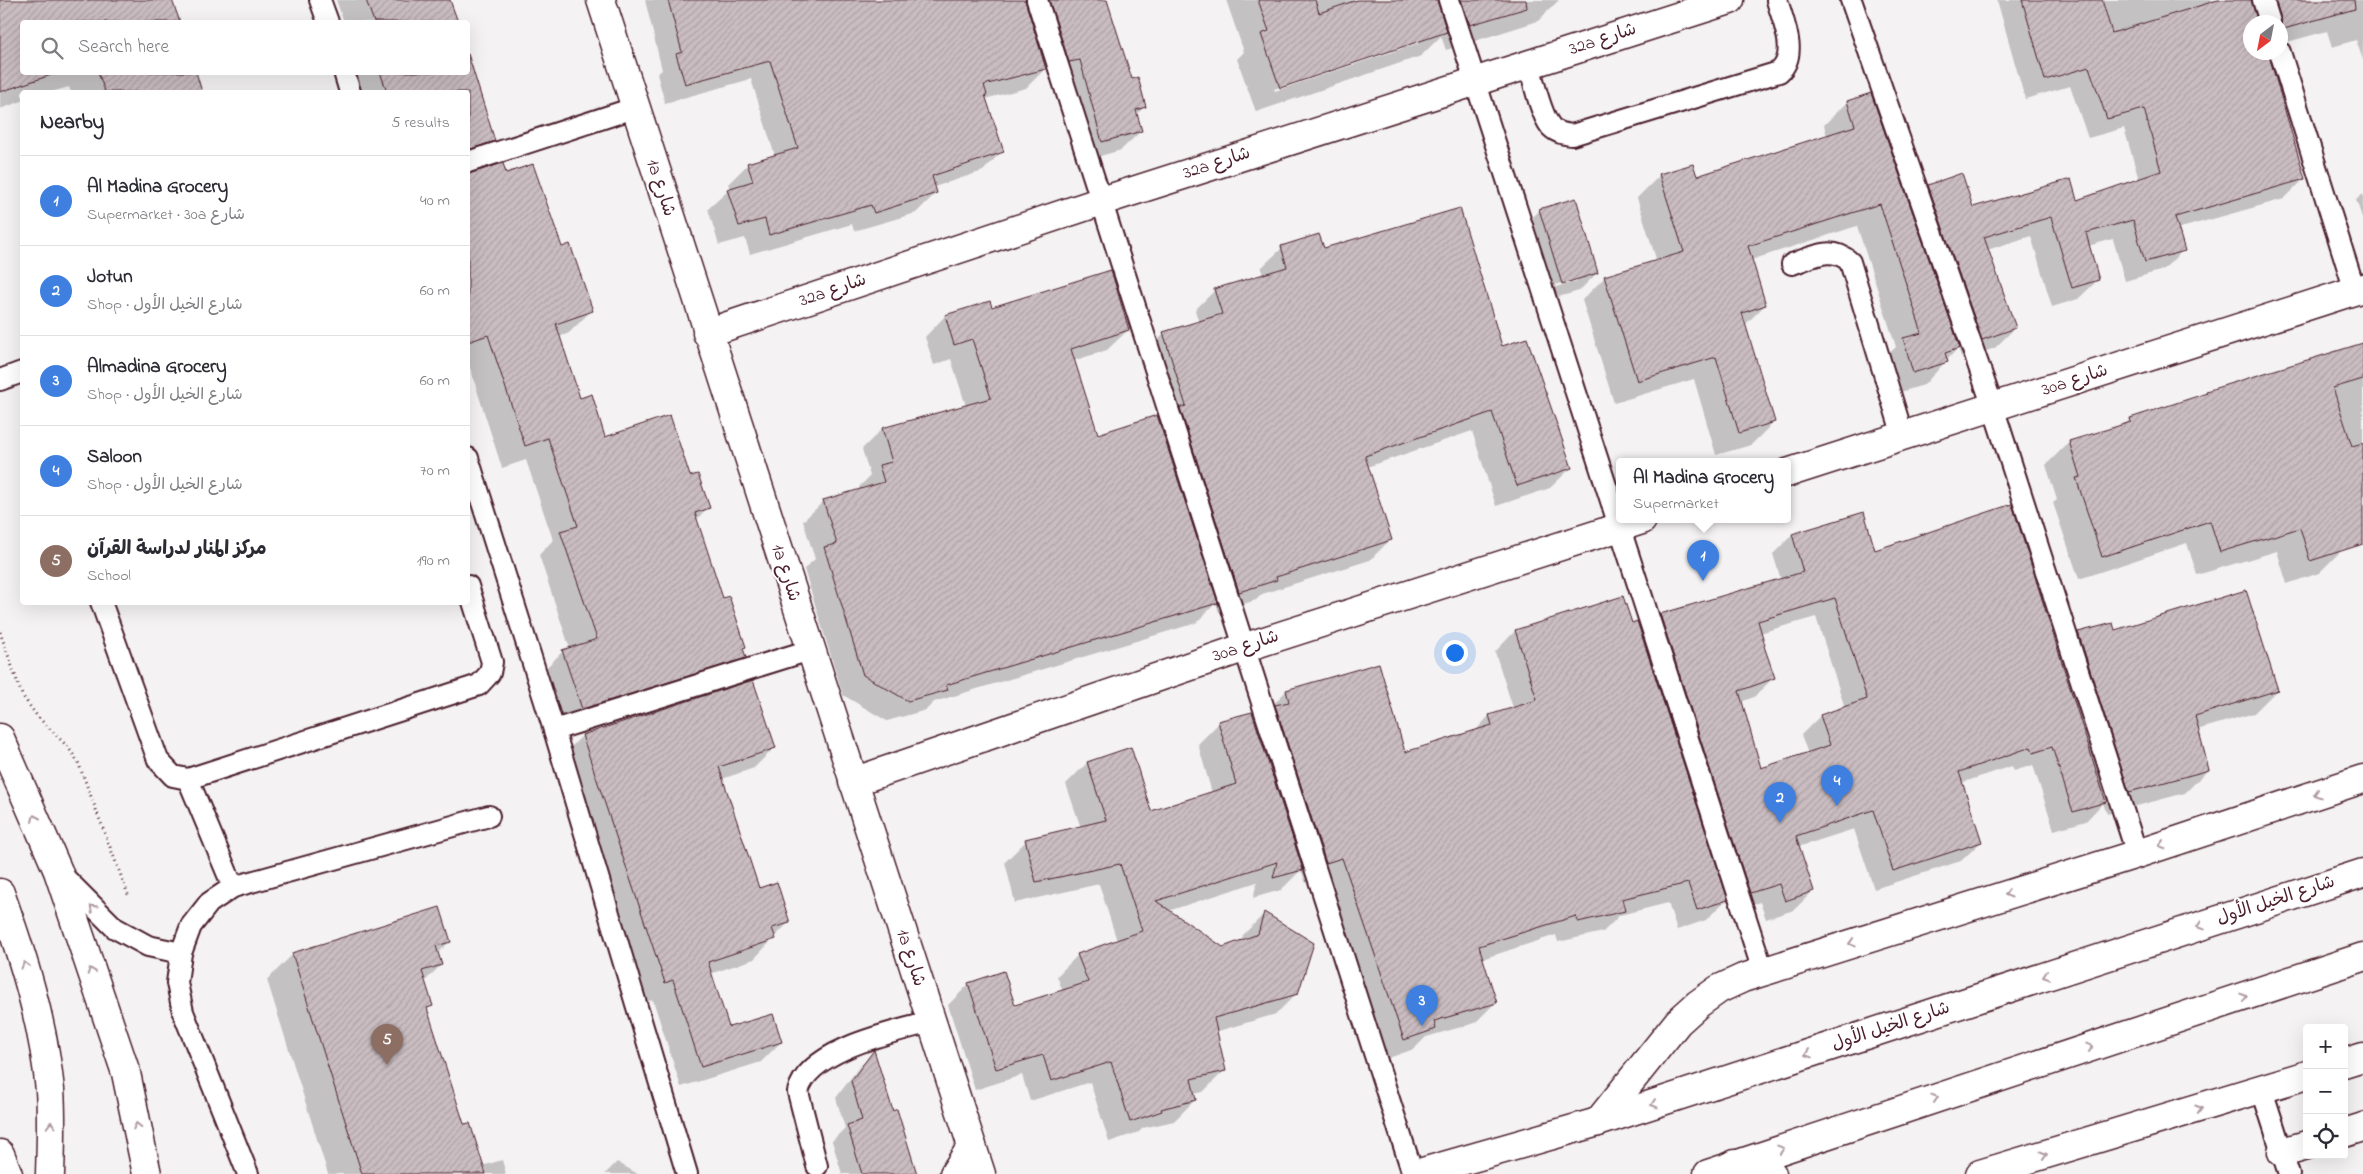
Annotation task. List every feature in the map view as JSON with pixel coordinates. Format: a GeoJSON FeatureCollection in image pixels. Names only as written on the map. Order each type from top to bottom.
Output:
{"type":"FeatureCollection","features":[{"type":"Feature","properties":{"kind":"street","name":"1a شارع"},"geometry":{"type":"LineString","coordinates":[[601,0],[634,108],[981,1174]]}},
{"type":"Feature","properties":{"kind":"street","name":"32a شارع"},"geometry":{"type":"LineString","coordinates":[[707,333],[1102,201],[1730,0]]}},
{"type":"Feature","properties":{"kind":"street","name":"30a شارع"},"geometry":{"type":"LineString","coordinates":[[1791,472],[2359,290]]}},
{"type":"Feature","properties":{"kind":"street","name":"30a شارع"},"geometry":{"type":"LineString","coordinates":[[853,782],[1246,647],[1631,523]]}},
{"type":"Feature","properties":{"kind":"street"},"geometry":{"type":"LineString","coordinates":[[0,738],[58,871],[126,1073],[147,1174]]}},
{"type":"Feature","properties":{"kind":"street"},"geometry":{"type":"LineString","coordinates":[[1598,1122],[1678,1022],[1719,989],[1763,971],[2137,854],[2363,779]]}},
{"type":"Feature","properties":{"kind":"street","name":"شارع الخيل الأول"},"geometry":{"type":"LineString","coordinates":[[1415,1174],[1598,1122],[2363,873]]}},
{"type":"Feature","properties":{"kind":"street"},"geometry":{"type":"LineString","coordinates":[[0,893],[36,1002],[46,1055],[51,1110],[50,1174]]}},
{"type":"Feature","properties":{"kind":"street"},"geometry":{"type":"LineString","coordinates":[[1708,1174],[2363,958]]}},
{"type":"Feature","properties":{"kind":"street"},"geometry":{"type":"LineString","coordinates":[[2348,1062],[2363,1057]]}},
{"type":"Feature","properties":{"kind":"street"},"geometry":{"type":"LineString","coordinates":[[1980,1174],[2303,1076]]}},
{"type":"Feature","properties":{"kind":"street"},"geometry":{"type":"LineString","coordinates":[[2348,1132],[2363,1127]]}},
{"type":"Feature","properties":{"kind":"street"},"geometry":{"type":"LineString","coordinates":[[954,1174],[972,1146]]}},
{"type":"Feature","properties":{"kind":"street"},"geometry":{"type":"LineString","coordinates":[[0,1154],[8,1174]]}},
{"type":"Feature","properties":{"kind":"street"},"geometry":{"type":"LineString","coordinates":[[1735,1164],[1772,1174]]}},
{"type":"Feature","properties":{"kind":"lane"},"geometry":{"type":"LineString","coordinates":[[320,0],[327,20]]}},
{"type":"Feature","properties":{"kind":"lane"},"geometry":{"type":"LineString","coordinates":[[1037,0],[1415,1174]]}},
{"type":"Feature","properties":{"kind":"lane"},"geometry":{"type":"LineString","coordinates":[[1449,0],[1475,81],[1616,480]]}},
{"type":"Feature","properties":{"kind":"lane"},"geometry":{"type":"LineString","coordinates":[[1528,64],[1546,119],[1557,131],[1572,135],[1779,72],[1786,66],[1790,57],[1777,0]]}},
{"type":"Feature","properties":{"kind":"lane"},"geometry":{"type":"LineString","coordinates":[[1851,0],[1993,407],[2137,854]]}},
{"type":"Feature","properties":{"kind":"lane"},"geometry":{"type":"LineString","coordinates":[[2263,0],[2268,15]]}},
{"type":"Feature","properties":{"kind":"lane"},"geometry":{"type":"LineString","coordinates":[[2283,60],[2359,290]]}},
{"type":"Feature","properties":{"kind":"lane"},"geometry":{"type":"LineString","coordinates":[[345,75],[349,90]]}},
{"type":"Feature","properties":{"kind":"lane"},"geometry":{"type":"LineString","coordinates":[[470,161],[634,108]]}},
{"type":"Feature","properties":{"kind":"lane"},"geometry":{"type":"LineString","coordinates":[[1792,264],[1826,252],[1843,256],[1850,262],[1903,436]]}},
{"type":"Feature","properties":{"kind":"lane"},"geometry":{"type":"LineString","coordinates":[[470,464],[554,730],[687,1174]]}},
{"type":"Feature","properties":{"kind":"lane"},"geometry":{"type":"LineString","coordinates":[[1631,523],[1763,971]]}},
{"type":"Feature","properties":{"kind":"lane"},"geometry":{"type":"LineString","coordinates":[[102,605],[158,760],[173,776],[188,779],[479,684],[490,673],[492,662],[470,592]]}},
{"type":"Feature","properties":{"kind":"lane"},"geometry":{"type":"LineString","coordinates":[[554,730],[810,650]]}},
{"type":"Feature","properties":{"kind":"lane"},"geometry":{"type":"LineString","coordinates":[[188,779],[233,887]]}},
{"type":"Feature","properties":{"kind":"lane"},"geometry":{"type":"LineString","coordinates":[[248,1174],[183,1012],[178,983],[181,953],[192,926],[209,904],[233,887],[489,816]]}},
{"type":"Feature","properties":{"kind":"lane"},"geometry":{"type":"LineString","coordinates":[[58,871],[116,928],[148,946],[181,953]]}},
{"type":"Feature","properties":{"kind":"lane"},"geometry":{"type":"LineString","coordinates":[[817,1166],[798,1092],[800,1083],[805,1076],[837,1052],[868,1038],[931,1022]]}},
{"type":"Feature","properties":{"kind":"lane"},"geometry":{"type":"LineString","coordinates":[[2262,1090],[2293,1157]]}},
{"type":"Feature","properties":{"kind":"path"},"geometry":{"type":"LineString","coordinates":[[0,632],[22,695],[37,716],[68,747],[78,762],[148,946]]}},
{"type":"Feature","properties":{"kind":"building"},"geometry":{"type":"Polygon","coordinates":[[[0,0],[172,0],[179,20],[20,20],[20,75],[51,75],[0,92],[0,0]]]}},
{"type":"Feature","properties":{"kind":"building"},"geometry":{"type":"Polygon","coordinates":[[[366,0],[450,0],[457,20],[373,20],[366,0]]]}},
{"type":"Feature","properties":{"kind":"building"},"geometry":{"type":"Polygon","coordinates":[[[668,0],[1025,0],[1046,69],[984,85],[987,95],[985,95],[1004,152],[932,176],[937,193],[874,213],[871,205],[769,235],[765,219],[739,226],[727,189],[753,181],[747,163],[798,148],[770,61],[685,84],[676,54],[682,52],[668,0]]]}},
{"type":"Feature","properties":{"kind":"building"},"geometry":{"type":"Polygon","coordinates":[[[1049,0],[1107,0],[1132,79],[1138,77],[1146,107],[1136,110],[1142,131],[1102,142],[1080,60],[1069,62],[1049,0]]]}},
{"type":"Feature","properties":{"kind":"building"},"geometry":{"type":"Polygon","coordinates":[[[1258,0],[1315,0],[1319,13],[1357,0],[1437,0],[1447,32],[1280,88],[1261,34],[1269,31],[1258,0]]]}},
{"type":"Feature","properties":{"kind":"building"},"geometry":{"type":"Polygon","coordinates":[[[1461,0],[1526,0],[1527,8],[1470,25],[1461,0]]]}},
{"type":"Feature","properties":{"kind":"building"},"geometry":{"type":"Polygon","coordinates":[[[2022,0],[2102,0],[2112,33],[2218,0],[2251,0],[2256,15],[2243,15],[2243,60],[2270,60],[2305,179],[2175,217],[2185,251],[2145,262],[2133,220],[2086,233],[2099,280],[2072,288],[2051,217],[1984,237],[2016,328],[1982,340],[1928,185],[1962,173],[1973,207],[2071,179],[2077,200],[2161,171],[2144,109],[2107,119],[2089,67],[2045,80],[2022,0]]]}},
{"type":"Feature","properties":{"kind":"building"},"geometry":{"type":"Polygon","coordinates":[[[2275,0],[2354,0],[2355,9],[2288,28],[2288,15],[2280,15],[2275,0]]]}},
{"type":"Feature","properties":{"kind":"building"},"geometry":{"type":"Polygon","coordinates":[[[470,60],[495,141],[470,149],[470,90],[386,90],[381,75],[470,75],[470,60]]]}},
{"type":"Feature","properties":{"kind":"building"},"geometry":{"type":"Polygon","coordinates":[[[99,75],[197,75],[201,90],[104,90],[99,75]]]}},
{"type":"Feature","properties":{"kind":"building"},"geometry":{"type":"Polygon","coordinates":[[[1871,93],[1960,348],[1945,353],[1948,362],[1913,373],[1903,338],[1922,333],[1880,204],[1748,246],[1766,305],[1742,313],[1775,422],[1739,433],[1716,357],[1637,381],[1604,276],[1684,252],[1659,174],[1693,164],[1697,176],[1855,126],[1847,101],[1871,93]]]}},
{"type":"Feature","properties":{"kind":"building"},"geometry":{"type":"Polygon","coordinates":[[[503,163],[506,173],[533,164],[562,247],[570,244],[593,311],[556,324],[580,398],[592,394],[605,437],[670,415],[690,476],[698,474],[710,508],[695,513],[723,598],[729,596],[746,647],[743,648],[746,658],[582,709],[562,650],[597,639],[560,531],[578,526],[548,438],[525,446],[488,335],[470,341],[470,173],[503,163]]]}},
{"type":"Feature","properties":{"kind":"building"},"geometry":{"type":"Polygon","coordinates":[[[1576,198],[1598,273],[1562,284],[1539,209],[1576,198]]]}},
{"type":"Feature","properties":{"kind":"building"},"geometry":{"type":"Polygon","coordinates":[[[1460,208],[1502,346],[1527,338],[1572,468],[1517,486],[1492,412],[1365,456],[1392,540],[1276,577],[1277,580],[1239,592],[1180,408],[1186,406],[1163,332],[1222,314],[1214,289],[1287,267],[1281,246],[1319,234],[1324,248],[1460,208]]]}},
{"type":"Feature","properties":{"kind":"building"},"geometry":{"type":"Polygon","coordinates":[[[1111,270],[1129,330],[1071,349],[1098,434],[1157,415],[1218,603],[946,685],[948,690],[908,701],[863,675],[824,547],[837,544],[823,500],[884,482],[879,465],[892,462],[882,428],[991,398],[972,339],[954,345],[945,315],[990,301],[992,307],[1111,270]]]}},
{"type":"Feature","properties":{"kind":"building"},"geometry":{"type":"Polygon","coordinates":[[[2363,343],[2363,379],[2333,388],[2352,446],[2363,443],[2363,544],[2310,561],[2300,528],[2220,552],[2210,521],[2102,557],[2076,478],[2080,477],[2069,441],[2131,422],[2130,418],[2207,393],[2206,391],[2363,343]]]}},
{"type":"Feature","properties":{"kind":"building"},"geometry":{"type":"Polygon","coordinates":[[[2012,504],[2106,802],[2073,812],[2052,747],[2033,753],[2031,747],[1959,772],[1982,842],[1893,871],[1873,810],[1796,836],[1814,891],[1785,901],[1779,884],[1750,893],[1660,614],[1803,572],[1792,534],[1864,512],[1875,550],[2012,504]],[[1835,598],[1758,621],[1775,678],[1739,691],[1761,768],[1830,745],[1820,715],[1867,699],[1835,598]]]}},
{"type":"Feature","properties":{"kind":"building"},"geometry":{"type":"Polygon","coordinates":[[[2246,590],[2278,690],[2195,716],[2209,770],[2129,792],[2078,632],[2113,623],[2115,630],[2246,590]]]}},
{"type":"Feature","properties":{"kind":"building"},"geometry":{"type":"Polygon","coordinates":[[[1623,596],[1632,623],[1637,621],[1728,900],[1697,910],[1688,883],[1622,899],[1625,911],[1578,922],[1576,916],[1479,946],[1497,1003],[1434,1021],[1436,1029],[1404,1040],[1342,858],[1326,863],[1275,705],[1289,702],[1286,690],[1379,663],[1405,752],[1492,725],[1489,715],[1537,700],[1515,630],[1623,596]]]}},
{"type":"Feature","properties":{"kind":"building"},"geometry":{"type":"Polygon","coordinates":[[[753,680],[776,748],[719,767],[759,888],[777,882],[790,923],[772,928],[776,939],[708,962],[729,1027],[773,1014],[782,1042],[701,1067],[673,980],[665,983],[582,735],[753,680]]]}},
{"type":"Feature","properties":{"kind":"building"},"geometry":{"type":"Polygon","coordinates":[[[1252,712],[1303,870],[1273,878],[1277,862],[1156,901],[1223,947],[1258,934],[1264,912],[1314,943],[1298,994],[1214,1018],[1226,1071],[1191,1079],[1196,1100],[1161,1109],[1162,1111],[1130,1122],[1111,1062],[1051,1081],[1043,1055],[996,1069],[968,983],[1004,971],[1015,1005],[1088,982],[1077,954],[1142,931],[1120,864],[1036,882],[1025,839],[1106,820],[1087,762],[1131,747],[1151,811],[1236,784],[1218,721],[1252,712]]]}},
{"type":"Feature","properties":{"kind":"building"},"geometry":{"type":"Polygon","coordinates":[[[440,907],[451,942],[436,946],[442,965],[422,971],[433,1006],[427,1008],[464,1124],[470,1123],[486,1174],[362,1174],[292,953],[440,907]]]}},
{"type":"Feature","properties":{"kind":"building"},"geometry":{"type":"Polygon","coordinates":[[[874,1050],[893,1111],[897,1109],[917,1174],[862,1174],[847,1125],[862,1120],[851,1081],[874,1050]]]}},
{"type":"Feature","properties":{"kind":"place","name":"Al Madina Grocery"},"geometry":{"type":"Point","coordinates":[1703,581]}},
{"type":"Feature","properties":{"kind":"place","name":"Saloon"},"geometry":{"type":"Point","coordinates":[1837,806]}},
{"type":"Feature","properties":{"kind":"place","name":"Jotun"},"geometry":{"type":"Point","coordinates":[1780,823]}},
{"type":"Feature","properties":{"kind":"place","name":"Almadina Grocery"},"geometry":{"type":"Point","coordinates":[1422,1026]}},
{"type":"Feature","properties":{"kind":"place","name":"مركز المنار لدراسة القرآن"},"geometry":{"type":"Point","coordinates":[387,1065]}}]}
